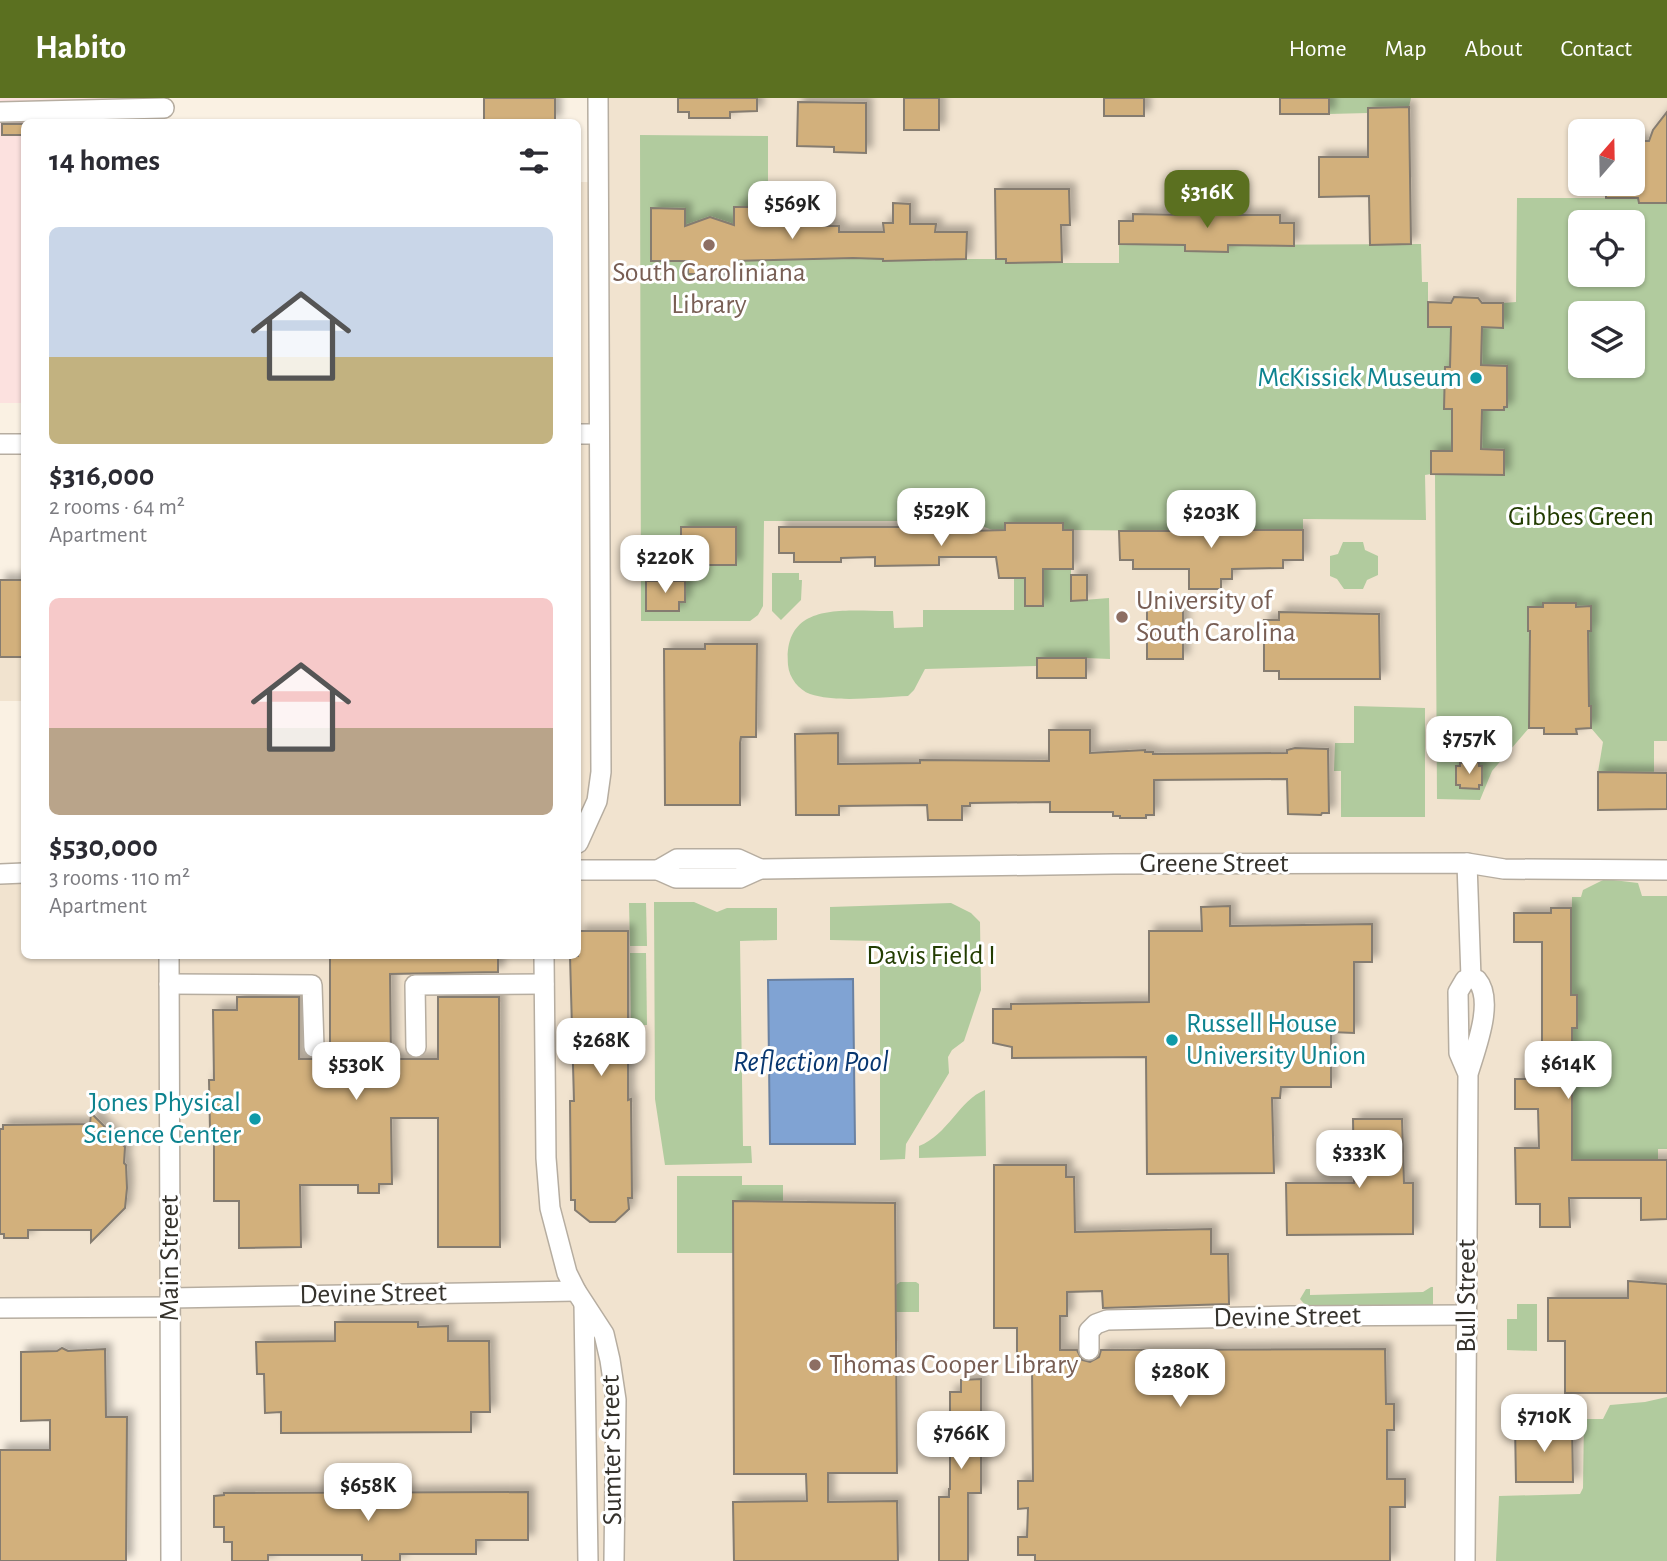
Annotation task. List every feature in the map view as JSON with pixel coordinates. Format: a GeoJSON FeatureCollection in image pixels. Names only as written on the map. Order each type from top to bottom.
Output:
{"type":"FeatureCollection","features":[{"type":"Feature","properties":{"kind":"street"},"geometry":{"type":"LineString","coordinates":[[581,838],[597,802],[601,772],[598,98]]}},
{"type":"Feature","properties":{"kind":"street"},"geometry":{"type":"LineString","coordinates":[[0,112],[164,110]]}},
{"type":"Feature","properties":{"kind":"street"},"geometry":{"type":"LineString","coordinates":[[581,435],[598,434]]}},
{"type":"Feature","properties":{"kind":"street"},"geometry":{"type":"LineString","coordinates":[[0,444],[21,444]]}},
{"type":"Feature","properties":{"kind":"street","name":"Greene Street"},"geometry":{"type":"LineString","coordinates":[[581,870],[658,870],[676,878],[740,878],[760,869],[1114,864],[1467,863],[1504,869],[1667,870]]}},
{"type":"Feature","properties":{"kind":"street","name":"Bull Street"},"geometry":{"type":"LineString","coordinates":[[1465,1561],[1468,1074],[1482,1025],[1484,993],[1477,980],[1471,978],[1467,863]]}},
{"type":"Feature","properties":{"kind":"street"},"geometry":{"type":"LineString","coordinates":[[0,874],[21,873]]}},
{"type":"Feature","properties":{"kind":"street","name":"Main Street"},"geometry":{"type":"LineString","coordinates":[[169,959],[171,1561]]}},
{"type":"Feature","properties":{"kind":"street","name":"Sumter Street"},"geometry":{"type":"LineString","coordinates":[[544,959],[549,1196],[560,1245],[580,1297],[604,1334],[616,1400],[614,1561]]}},
{"type":"Feature","properties":{"kind":"street"},"geometry":{"type":"LineString","coordinates":[[169,984],[312,985],[314,1047]]}},
{"type":"Feature","properties":{"kind":"street"},"geometry":{"type":"LineString","coordinates":[[416,1047],[415,985],[544,984]]}},
{"type":"Feature","properties":{"kind":"street","name":"Sumter Street"},"geometry":{"type":"LineString","coordinates":[[580,1297],[588,1561]]}},
{"type":"Feature","properties":{"kind":"street","name":"Devine Street"},"geometry":{"type":"LineString","coordinates":[[0,1308],[170,1302],[580,1297]]}},
{"type":"Feature","properties":{"kind":"street","name":"Devine Street"},"geometry":{"type":"LineString","coordinates":[[1089,1350],[1089,1331],[1096,1324],[1107,1321],[1290,1315],[1466,1315]]}},
{"type":"Feature","properties":{"kind":"shaded area"},"geometry":{"type":"Polygon","coordinates":[[[0,98],[122,98],[122,119],[21,119],[21,403],[0,403],[0,98]]]}},
{"type":"Feature","properties":{"kind":"shaded area","name":"University of South Carolina"},"geometry":{"type":"Polygon","coordinates":[[[601,98],[1667,98],[1667,1561],[172,1561],[171,1306],[0,1306],[0,869],[21,869],[21,959],[581,959],[581,182],[602,182],[601,98]]]}},
{"type":"Feature","properties":{"kind":"shaded area"},"geometry":{"type":"Polygon","coordinates":[[[0,580],[21,581],[21,701],[0,701],[0,580]]]}},
{"type":"Feature","properties":{"kind":"green space"},"geometry":{"type":"Polygon","coordinates":[[[1329,98],[1411,98],[1409,107],[1368,108],[1368,113],[1329,114],[1329,98]]]}},
{"type":"Feature","properties":{"kind":"green space"},"geometry":{"type":"Polygon","coordinates":[[[640,135],[768,136],[768,207],[734,207],[734,228],[710,217],[685,228],[685,209],[651,209],[651,261],[688,261],[732,274],[732,261],[853,258],[935,261],[1006,259],[1007,263],[1119,263],[1119,244],[1185,245],[1186,251],[1227,252],[1228,245],[1421,244],[1422,282],[1428,282],[1428,326],[1451,327],[1450,367],[1445,367],[1444,409],[1452,409],[1452,451],[1431,452],[1431,474],[1425,475],[1426,520],[1303,519],[1303,530],[1231,530],[1231,519],[1189,520],[1189,531],[1063,530],[1062,523],[1005,523],[1005,530],[992,530],[970,521],[764,521],[763,606],[758,615],[750,621],[641,621],[640,135]],[[681,527],[682,565],[736,565],[736,527],[681,527]],[[646,581],[646,611],[685,602],[685,586],[681,581],[646,581]]]}},
{"type":"Feature","properties":{"kind":"green space","name":"Gibbes Green"},"geometry":{"type":"Polygon","coordinates":[[[1517,198],[1638,198],[1639,203],[1667,203],[1667,741],[1654,741],[1654,774],[1598,772],[1603,742],[1591,728],[1588,631],[1590,607],[1576,607],[1576,603],[1544,603],[1543,607],[1528,608],[1529,728],[1492,771],[1480,800],[1437,799],[1435,475],[1504,475],[1504,450],[1481,449],[1482,410],[1507,407],[1507,367],[1481,365],[1482,327],[1502,327],[1503,303],[1516,302],[1517,198]]]}},
{"type":"Feature","properties":{"kind":"green space"},"geometry":{"type":"Polygon","coordinates":[[[1343,542],[1363,542],[1365,550],[1378,556],[1378,575],[1367,580],[1363,589],[1344,589],[1337,579],[1330,576],[1330,556],[1338,554],[1343,542]]]}},
{"type":"Feature","properties":{"kind":"green space"},"geometry":{"type":"Polygon","coordinates":[[[1038,569],[1071,569],[1071,601],[1109,598],[1110,659],[1086,658],[1086,678],[1037,678],[1036,666],[925,669],[908,696],[845,699],[810,694],[792,679],[788,665],[789,644],[796,629],[807,619],[839,611],[893,611],[894,628],[923,627],[923,610],[1014,610],[1014,570],[1030,570],[1025,585],[1025,606],[1043,606],[1043,584],[1038,569]]]}},
{"type":"Feature","properties":{"kind":"green space"},"geometry":{"type":"Polygon","coordinates":[[[772,573],[799,573],[799,580],[802,580],[801,600],[781,620],[772,611],[772,573]]]}},
{"type":"Feature","properties":{"kind":"green space"},"geometry":{"type":"Polygon","coordinates":[[[1354,706],[1425,708],[1425,817],[1341,817],[1341,771],[1334,771],[1335,743],[1354,743],[1354,706]]]}},
{"type":"Feature","properties":{"kind":"green space"},"geometry":{"type":"Polygon","coordinates":[[[1605,879],[1638,883],[1642,896],[1667,896],[1667,1149],[1658,1149],[1658,1160],[1572,1160],[1572,1123],[1564,1109],[1573,1109],[1572,1028],[1577,1027],[1577,995],[1571,994],[1572,897],[1581,897],[1583,890],[1605,879]]]}},
{"type":"Feature","properties":{"kind":"green space"},"geometry":{"type":"Polygon","coordinates":[[[654,902],[694,902],[717,912],[727,908],[777,908],[777,940],[740,941],[743,1146],[751,1146],[752,1163],[665,1165],[655,1099],[654,902]]]}},
{"type":"Feature","properties":{"kind":"green space"},"geometry":{"type":"Polygon","coordinates":[[[629,903],[646,903],[647,946],[630,946],[629,903]]]}},
{"type":"Feature","properties":{"kind":"green space","name":"Davis Field I"},"geometry":{"type":"Polygon","coordinates":[[[951,903],[971,913],[980,922],[981,990],[964,1041],[952,1050],[948,1057],[949,1073],[906,1144],[905,1159],[880,1160],[880,941],[830,940],[830,907],[951,903]]]}},
{"type":"Feature","properties":{"kind":"green space"},"geometry":{"type":"Polygon","coordinates":[[[630,953],[646,953],[647,1025],[631,1025],[630,953]]]}},
{"type":"Feature","properties":{"kind":"green space"},"geometry":{"type":"Polygon","coordinates":[[[985,1090],[986,1156],[919,1158],[919,1146],[938,1134],[968,1101],[985,1090]]]}},
{"type":"Feature","properties":{"kind":"green space"},"geometry":{"type":"Polygon","coordinates":[[[677,1176],[742,1176],[742,1185],[783,1185],[783,1201],[733,1201],[733,1253],[677,1253],[677,1176]]]}},
{"type":"Feature","properties":{"kind":"green space"},"geometry":{"type":"Polygon","coordinates":[[[900,1282],[919,1284],[919,1312],[896,1312],[896,1285],[900,1282]]]}},
{"type":"Feature","properties":{"kind":"green space"},"geometry":{"type":"Polygon","coordinates":[[[1431,1287],[1433,1306],[1307,1307],[1300,1299],[1306,1289],[1310,1289],[1310,1295],[1423,1292],[1431,1287]]]}},
{"type":"Feature","properties":{"kind":"green space"},"geometry":{"type":"Polygon","coordinates":[[[1517,1304],[1537,1304],[1537,1351],[1507,1350],[1507,1319],[1517,1319],[1517,1304]]]}},
{"type":"Feature","properties":{"kind":"green space"},"geometry":{"type":"Polygon","coordinates":[[[1667,1397],[1667,1561],[1496,1561],[1499,1496],[1580,1494],[1583,1488],[1584,1419],[1603,1419],[1610,1405],[1667,1397]]]}},
{"type":"Feature","properties":{"kind":"water","name":"Reflection Pool"},"geometry":{"type":"Polygon","coordinates":[[[853,979],[855,1144],[770,1144],[768,980],[853,979]]]}},
{"type":"Feature","properties":{"kind":"building"},"geometry":{"type":"Polygon","coordinates":[[[484,98],[555,98],[555,119],[484,119],[484,98]]]}},
{"type":"Feature","properties":{"kind":"building"},"geometry":{"type":"Polygon","coordinates":[[[678,98],[757,98],[757,111],[730,112],[730,118],[689,118],[689,112],[678,112],[678,98]]]}},
{"type":"Feature","properties":{"kind":"building"},"geometry":{"type":"Polygon","coordinates":[[[904,98],[939,98],[939,130],[904,130],[904,98]]]}},
{"type":"Feature","properties":{"kind":"building"},"geometry":{"type":"Polygon","coordinates":[[[1104,98],[1144,98],[1144,116],[1104,116],[1104,98]]]}},
{"type":"Feature","properties":{"kind":"building"},"geometry":{"type":"Polygon","coordinates":[[[1280,98],[1329,98],[1329,114],[1280,114],[1280,98]]]}},
{"type":"Feature","properties":{"kind":"building"},"geometry":{"type":"Polygon","coordinates":[[[798,102],[866,103],[866,153],[834,152],[834,147],[797,146],[798,102]]]}},
{"type":"Feature","properties":{"kind":"building"},"geometry":{"type":"Polygon","coordinates":[[[1409,107],[1411,244],[1370,245],[1369,196],[1319,197],[1319,157],[1368,157],[1368,108],[1409,107]]]}},
{"type":"Feature","properties":{"kind":"building"},"geometry":{"type":"Polygon","coordinates":[[[1667,112],[1667,203],[1639,203],[1638,198],[1606,198],[1645,196],[1645,141],[1649,141],[1653,130],[1667,112]]]}},
{"type":"Feature","properties":{"kind":"building"},"geometry":{"type":"Polygon","coordinates":[[[2,124],[21,124],[21,135],[2,135],[2,124]]]}},
{"type":"Feature","properties":{"kind":"building"},"geometry":{"type":"Polygon","coordinates":[[[995,189],[1069,189],[1070,225],[1061,225],[1062,262],[1006,263],[1006,259],[996,259],[995,189]]]}},
{"type":"Feature","properties":{"kind":"building"},"geometry":{"type":"Polygon","coordinates":[[[893,203],[910,204],[910,224],[936,224],[935,232],[967,232],[966,259],[732,261],[732,274],[688,274],[688,261],[651,261],[651,208],[685,209],[685,226],[710,217],[734,225],[734,207],[768,207],[768,226],[839,226],[839,232],[884,232],[883,223],[893,223],[893,203]]]}},
{"type":"Feature","properties":{"kind":"building"},"geometry":{"type":"Polygon","coordinates":[[[1185,204],[1228,205],[1228,215],[1280,215],[1280,223],[1294,223],[1294,246],[1228,245],[1228,252],[1185,251],[1185,245],[1119,244],[1119,221],[1133,221],[1133,214],[1185,215],[1185,204]]]}},
{"type":"Feature","properties":{"kind":"building","name":"McKissick Museum"},"geometry":{"type":"Polygon","coordinates":[[[1454,297],[1478,298],[1482,303],[1503,303],[1503,328],[1482,327],[1481,365],[1507,366],[1507,407],[1504,407],[1504,410],[1482,410],[1481,449],[1504,450],[1504,475],[1431,474],[1431,451],[1452,451],[1452,409],[1444,409],[1445,367],[1450,367],[1451,327],[1428,327],[1428,302],[1451,303],[1454,297]]]}},
{"type":"Feature","properties":{"kind":"building"},"geometry":{"type":"Polygon","coordinates":[[[1231,519],[1231,530],[1303,530],[1303,560],[1283,560],[1283,568],[1232,569],[1232,579],[1221,579],[1221,589],[1189,589],[1189,569],[1133,569],[1133,560],[1120,560],[1119,531],[1189,531],[1188,520],[1231,519]]]}},
{"type":"Feature","properties":{"kind":"building"},"geometry":{"type":"Polygon","coordinates":[[[1005,523],[1063,523],[1063,530],[1073,530],[1073,569],[1043,569],[1043,606],[1025,606],[1025,578],[999,578],[996,557],[939,557],[939,565],[875,566],[875,557],[841,558],[841,562],[794,562],[794,553],[779,553],[779,527],[969,527],[969,531],[1005,530],[1005,523]]]}},
{"type":"Feature","properties":{"kind":"building"},"geometry":{"type":"Polygon","coordinates":[[[681,527],[736,527],[736,565],[681,565],[681,527]]]}},
{"type":"Feature","properties":{"kind":"building"},"geometry":{"type":"Polygon","coordinates":[[[1071,575],[1087,575],[1087,600],[1071,601],[1071,575]]]}},
{"type":"Feature","properties":{"kind":"building"},"geometry":{"type":"Polygon","coordinates":[[[0,580],[21,580],[21,657],[0,657],[0,580]]]}},
{"type":"Feature","properties":{"kind":"building"},"geometry":{"type":"Polygon","coordinates":[[[646,581],[685,581],[685,602],[679,602],[679,611],[646,611],[646,581]]]}},
{"type":"Feature","properties":{"kind":"building"},"geometry":{"type":"Polygon","coordinates":[[[1543,603],[1591,606],[1591,631],[1588,631],[1591,728],[1576,729],[1577,734],[1544,734],[1544,728],[1529,728],[1528,607],[1543,607],[1543,603]]]}},
{"type":"Feature","properties":{"kind":"building"},"geometry":{"type":"Polygon","coordinates":[[[1147,608],[1183,608],[1183,659],[1147,659],[1147,608]]]}},
{"type":"Feature","properties":{"kind":"building"},"geometry":{"type":"Polygon","coordinates":[[[1279,612],[1379,614],[1380,679],[1279,679],[1279,671],[1264,671],[1264,620],[1279,620],[1279,612]]]}},
{"type":"Feature","properties":{"kind":"building"},"geometry":{"type":"Polygon","coordinates":[[[705,644],[757,644],[756,737],[741,737],[740,805],[665,805],[664,649],[705,649],[705,644]]]}},
{"type":"Feature","properties":{"kind":"building"},"geometry":{"type":"Polygon","coordinates":[[[1037,658],[1086,658],[1086,678],[1037,678],[1037,658]]]}},
{"type":"Feature","properties":{"kind":"building"},"geometry":{"type":"Polygon","coordinates":[[[1049,730],[1090,730],[1090,753],[1145,750],[1153,754],[1287,753],[1287,750],[1295,748],[1328,749],[1329,813],[1288,814],[1287,779],[1154,780],[1154,815],[1146,815],[1146,818],[1120,818],[1113,816],[1113,812],[1050,812],[1050,802],[970,803],[970,806],[962,806],[962,820],[928,820],[927,805],[839,806],[839,815],[796,815],[795,734],[838,733],[838,764],[920,763],[920,760],[1049,761],[1049,730]]]}},
{"type":"Feature","properties":{"kind":"building"},"geometry":{"type":"Polygon","coordinates":[[[1479,762],[1479,766],[1482,766],[1482,785],[1479,785],[1479,789],[1460,788],[1460,785],[1456,785],[1456,766],[1460,766],[1460,763],[1479,762]]]}},
{"type":"Feature","properties":{"kind":"building"},"geometry":{"type":"Polygon","coordinates":[[[1598,772],[1667,773],[1667,809],[1598,810],[1598,772]]]}},
{"type":"Feature","properties":{"kind":"building","name":"Russell House University Union"},"geometry":{"type":"Polygon","coordinates":[[[1230,906],[1230,926],[1372,924],[1372,962],[1354,962],[1354,1033],[1331,1032],[1331,1087],[1281,1087],[1280,1098],[1272,1098],[1274,1173],[1147,1174],[1146,1057],[1012,1058],[1012,1047],[993,1043],[993,1009],[1011,1009],[1011,1004],[1149,1002],[1149,931],[1202,931],[1201,907],[1230,906]]]}},
{"type":"Feature","properties":{"kind":"building"},"geometry":{"type":"Polygon","coordinates":[[[1551,908],[1571,908],[1571,995],[1577,995],[1577,1028],[1572,1028],[1572,1160],[1667,1160],[1667,1219],[1641,1220],[1641,1198],[1569,1198],[1570,1227],[1540,1227],[1540,1204],[1516,1204],[1515,1148],[1539,1148],[1538,1109],[1515,1109],[1515,1079],[1542,1079],[1542,942],[1514,942],[1514,913],[1551,913],[1551,908]]]}},
{"type":"Feature","properties":{"kind":"building"},"geometry":{"type":"Polygon","coordinates":[[[581,931],[628,931],[628,1100],[631,1099],[632,1198],[628,1198],[629,1209],[615,1222],[590,1222],[575,1210],[575,1200],[571,1200],[570,1101],[574,1101],[570,959],[581,959],[581,931]]]}},
{"type":"Feature","properties":{"kind":"building"},"geometry":{"type":"Polygon","coordinates":[[[330,959],[498,959],[498,972],[390,974],[391,1059],[438,1059],[438,997],[499,997],[500,1247],[438,1247],[438,1118],[391,1118],[392,1184],[379,1184],[379,1193],[358,1193],[358,1185],[300,1185],[301,1247],[239,1248],[239,1201],[214,1201],[214,1130],[210,1130],[209,1080],[214,1080],[213,1010],[237,1010],[237,997],[299,997],[299,1059],[330,1059],[330,959]]]}},
{"type":"Feature","properties":{"kind":"building"},"geometry":{"type":"Polygon","coordinates":[[[91,1113],[125,1147],[125,1208],[91,1242],[91,1230],[28,1230],[28,1238],[4,1238],[4,1234],[0,1234],[0,1129],[3,1129],[3,1125],[90,1124],[91,1113]]]}},
{"type":"Feature","properties":{"kind":"building"},"geometry":{"type":"Polygon","coordinates":[[[1353,1119],[1402,1119],[1404,1183],[1413,1183],[1413,1234],[1287,1235],[1286,1183],[1354,1183],[1353,1119]]]}},
{"type":"Feature","properties":{"kind":"building"},"geometry":{"type":"Polygon","coordinates":[[[994,1165],[1066,1165],[1066,1177],[1074,1177],[1075,1232],[1211,1229],[1211,1254],[1228,1254],[1229,1304],[1103,1308],[1102,1291],[1067,1292],[1067,1316],[1060,1316],[1060,1350],[1077,1350],[1082,1360],[1090,1362],[1099,1357],[1101,1350],[1385,1349],[1386,1404],[1394,1404],[1394,1430],[1387,1430],[1387,1479],[1405,1479],[1405,1507],[1390,1507],[1390,1561],[1035,1561],[1035,1555],[1018,1555],[1018,1537],[1027,1537],[1028,1508],[1018,1509],[1018,1481],[1033,1481],[1032,1367],[1017,1367],[1017,1328],[994,1328],[994,1165]]]}},
{"type":"Feature","properties":{"kind":"building","name":"Thomas Cooper Library"},"geometry":{"type":"Polygon","coordinates":[[[733,1201],[895,1203],[897,1473],[828,1473],[828,1502],[897,1501],[898,1561],[734,1561],[733,1502],[807,1501],[806,1474],[734,1474],[733,1201]]]}},
{"type":"Feature","properties":{"kind":"building"},"geometry":{"type":"Polygon","coordinates":[[[1628,1281],[1667,1284],[1667,1393],[1565,1393],[1565,1341],[1548,1341],[1548,1298],[1628,1298],[1628,1281]]]}},
{"type":"Feature","properties":{"kind":"building"},"geometry":{"type":"Polygon","coordinates":[[[335,1322],[418,1322],[418,1327],[448,1326],[448,1341],[489,1341],[490,1412],[471,1412],[471,1432],[281,1433],[281,1412],[265,1413],[264,1374],[257,1374],[256,1342],[335,1341],[335,1322]]]}},
{"type":"Feature","properties":{"kind":"building"},"geometry":{"type":"Polygon","coordinates":[[[62,1348],[68,1351],[105,1349],[106,1417],[127,1417],[126,1561],[0,1561],[0,1450],[50,1450],[50,1420],[21,1421],[21,1352],[57,1351],[62,1348]]]}},
{"type":"Feature","properties":{"kind":"building"},"geometry":{"type":"Polygon","coordinates":[[[981,1379],[981,1493],[968,1493],[968,1561],[939,1561],[939,1497],[949,1497],[950,1489],[950,1392],[961,1392],[961,1380],[981,1379]]]}},
{"type":"Feature","properties":{"kind":"building"},"geometry":{"type":"Polygon","coordinates":[[[1515,1425],[1572,1425],[1573,1482],[1516,1482],[1515,1425]]]}},
{"type":"Feature","properties":{"kind":"building"},"geometry":{"type":"Polygon","coordinates":[[[528,1492],[528,1540],[476,1540],[476,1554],[400,1554],[400,1561],[362,1561],[362,1555],[268,1555],[268,1561],[232,1561],[232,1542],[224,1542],[224,1527],[214,1527],[214,1496],[224,1493],[528,1492]]]}},
{"type":"Feature","properties":{"kind":"place","name":"South Caroliniana Library"},"geometry":{"type":"Point","coordinates":[709,245]}},
{"type":"Feature","properties":{"kind":"place","name":"McKissick Museum"},"geometry":{"type":"Point","coordinates":[1476,378]}},
{"type":"Feature","properties":{"kind":"place","name":"University of South Carolina"},"geometry":{"type":"Point","coordinates":[1122,617]}},
{"type":"Feature","properties":{"kind":"place","name":"Russell House University Union"},"geometry":{"type":"Point","coordinates":[1172,1040]}},
{"type":"Feature","properties":{"kind":"place","name":"Jones Physical Science Center"},"geometry":{"type":"Point","coordinates":[255,1119]}},
{"type":"Feature","properties":{"kind":"place","name":"Thomas Cooper Library"},"geometry":{"type":"Point","coordinates":[815,1365]}}]}
